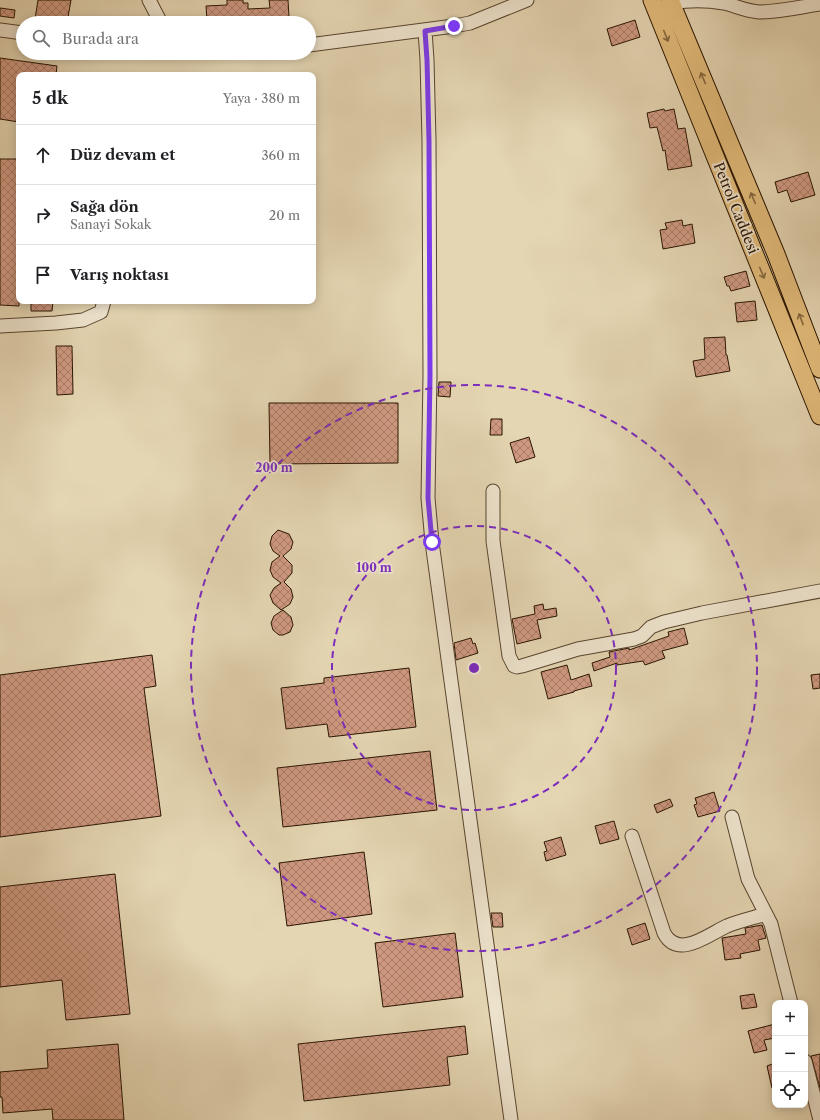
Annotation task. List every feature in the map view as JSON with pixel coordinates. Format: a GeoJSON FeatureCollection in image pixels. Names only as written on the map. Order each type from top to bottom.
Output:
{"type":"FeatureCollection","features":[{"type":"Feature","properties":{"kind":"main road","name":"Petrol Caddesi"},"geometry":{"type":"LineString","coordinates":[[652,0],[820,416]]}},
{"type":"Feature","properties":{"kind":"main road","name":"Petrol Caddesi"},"geometry":{"type":"LineString","coordinates":[[671,2],[776,254],[820,369]]}},
{"type":"Feature","properties":{"kind":"street"},"geometry":{"type":"LineString","coordinates":[[150,0],[158,16]]}},
{"type":"Feature","properties":{"kind":"street"},"geometry":{"type":"LineString","coordinates":[[316,44],[425,31],[470,23],[526,0]]}},
{"type":"Feature","properties":{"kind":"street"},"geometry":{"type":"LineString","coordinates":[[671,2],[709,0],[758,12],[820,4]]}},
{"type":"Feature","properties":{"kind":"street"},"geometry":{"type":"LineString","coordinates":[[0,30],[16,32]]}},
{"type":"Feature","properties":{"kind":"street"},"geometry":{"type":"LineString","coordinates":[[425,31],[429,141],[430,375],[428,498],[432,542],[511,1120]]}},
{"type":"Feature","properties":{"kind":"street"},"geometry":{"type":"LineString","coordinates":[[0,326],[84,320],[101,312],[103,304]]}},
{"type":"Feature","properties":{"kind":"street"},"geometry":{"type":"LineString","coordinates":[[493,491],[493,541],[509,656],[514,666],[517,667],[578,649],[634,639],[642,636],[651,627],[664,622],[702,613],[820,591]]}},
{"type":"Feature","properties":{"kind":"street"},"geometry":{"type":"LineString","coordinates":[[732,817],[748,879],[771,924],[790,1000]]}},
{"type":"Feature","properties":{"kind":"street"},"geometry":{"type":"LineString","coordinates":[[632,836],[664,933],[670,942],[680,945],[689,944],[703,939],[736,922],[766,914]]}},
{"type":"Feature","properties":{"kind":"street"},"geometry":{"type":"LineString","coordinates":[[808,1072],[820,1120]]}},
{"type":"Feature","properties":{"kind":"building"},"geometry":{"type":"Polygon","coordinates":[[[38,0],[71,0],[68,16],[35,16],[38,0]]]}},
{"type":"Feature","properties":{"kind":"building"},"geometry":{"type":"Polygon","coordinates":[[[227,0],[243,0],[243,3],[248,3],[248,9],[270,8],[269,0],[288,0],[289,16],[207,16],[206,6],[227,5],[227,0]]]}},
{"type":"Feature","properties":{"kind":"building"},"geometry":{"type":"Polygon","coordinates":[[[0,8],[15,10],[14,18],[0,16],[0,8]]]}},
{"type":"Feature","properties":{"kind":"building"},"geometry":{"type":"Polygon","coordinates":[[[635,20],[640,37],[612,46],[607,29],[635,20]]]}},
{"type":"Feature","properties":{"kind":"building"},"geometry":{"type":"Polygon","coordinates":[[[0,58],[57,66],[56,72],[16,72],[16,122],[0,119],[0,58]]]}},
{"type":"Feature","properties":{"kind":"building"},"geometry":{"type":"Polygon","coordinates":[[[664,109],[665,111],[674,109],[678,129],[685,128],[692,166],[668,170],[665,150],[663,151],[657,127],[650,128],[647,113],[664,109]]]}},
{"type":"Feature","properties":{"kind":"building"},"geometry":{"type":"Polygon","coordinates":[[[0,159],[16,159],[16,304],[19,304],[19,306],[0,305],[0,159]]]}},
{"type":"Feature","properties":{"kind":"building"},"geometry":{"type":"Polygon","coordinates":[[[808,172],[815,195],[791,202],[787,190],[778,193],[775,182],[808,172]]]}},
{"type":"Feature","properties":{"kind":"building"},"geometry":{"type":"Polygon","coordinates":[[[682,220],[683,226],[692,224],[695,243],[663,249],[660,230],[667,229],[665,223],[682,220]]]}},
{"type":"Feature","properties":{"kind":"building"},"geometry":{"type":"Polygon","coordinates":[[[746,271],[750,286],[731,291],[729,286],[727,286],[724,277],[746,271]]]}},
{"type":"Feature","properties":{"kind":"building"},"geometry":{"type":"Polygon","coordinates":[[[755,301],[757,320],[737,322],[735,303],[755,301]]]}},
{"type":"Feature","properties":{"kind":"building"},"geometry":{"type":"Polygon","coordinates":[[[31,304],[53,304],[52,311],[31,311],[31,304]]]}},
{"type":"Feature","properties":{"kind":"building"},"geometry":{"type":"Polygon","coordinates":[[[725,337],[726,355],[730,371],[696,377],[693,361],[705,359],[704,338],[725,337]]]}},
{"type":"Feature","properties":{"kind":"building"},"geometry":{"type":"Polygon","coordinates":[[[56,346],[72,346],[73,394],[57,395],[56,346]]]}},
{"type":"Feature","properties":{"kind":"building"},"geometry":{"type":"Polygon","coordinates":[[[439,382],[451,382],[450,397],[438,396],[439,382]]]}},
{"type":"Feature","properties":{"kind":"building"},"geometry":{"type":"Polygon","coordinates":[[[269,403],[398,403],[398,463],[270,464],[269,403]]]}},
{"type":"Feature","properties":{"kind":"building"},"geometry":{"type":"Polygon","coordinates":[[[491,419],[502,419],[502,435],[490,435],[491,419]]]}},
{"type":"Feature","properties":{"kind":"building"},"geometry":{"type":"Polygon","coordinates":[[[529,437],[535,457],[516,463],[510,443],[529,437]]]}},
{"type":"Feature","properties":{"kind":"building"},"geometry":{"type":"Polygon","coordinates":[[[278,530],[289,534],[293,542],[291,549],[283,556],[292,565],[292,573],[284,582],[291,589],[293,597],[290,604],[281,610],[273,603],[270,595],[274,588],[281,583],[273,577],[270,570],[272,562],[280,556],[273,551],[270,544],[272,536],[278,530]]]}},
{"type":"Feature","properties":{"kind":"building"},"geometry":{"type":"Polygon","coordinates":[[[543,604],[544,610],[556,608],[557,616],[537,620],[541,638],[517,644],[512,619],[535,614],[534,606],[543,604]]]}},
{"type":"Feature","properties":{"kind":"building"},"geometry":{"type":"Polygon","coordinates":[[[283,610],[291,617],[293,625],[290,632],[279,635],[273,630],[271,623],[274,616],[283,610]]]}},
{"type":"Feature","properties":{"kind":"building"},"geometry":{"type":"Polygon","coordinates":[[[684,628],[688,644],[662,651],[665,658],[645,665],[643,661],[617,665],[617,663],[594,671],[592,663],[610,657],[609,652],[629,648],[629,650],[669,636],[668,632],[684,628]]]}},
{"type":"Feature","properties":{"kind":"building"},"geometry":{"type":"Polygon","coordinates":[[[471,638],[473,644],[475,643],[478,653],[456,660],[454,643],[471,638]]]}},
{"type":"Feature","properties":{"kind":"building"},"geometry":{"type":"Polygon","coordinates":[[[152,655],[156,686],[144,688],[161,816],[0,837],[0,675],[152,655]]]}},
{"type":"Feature","properties":{"kind":"building"},"geometry":{"type":"Polygon","coordinates":[[[567,665],[571,680],[589,674],[592,686],[548,699],[541,672],[567,665]]]}},
{"type":"Feature","properties":{"kind":"building"},"geometry":{"type":"Polygon","coordinates":[[[409,668],[416,727],[329,737],[327,724],[286,729],[281,688],[324,683],[324,678],[409,668]]]}},
{"type":"Feature","properties":{"kind":"building"},"geometry":{"type":"Polygon","coordinates":[[[820,674],[820,688],[813,689],[811,675],[820,674]]]}},
{"type":"Feature","properties":{"kind":"building"},"geometry":{"type":"Polygon","coordinates":[[[430,751],[437,810],[283,827],[277,768],[430,751]]]}},
{"type":"Feature","properties":{"kind":"building"},"geometry":{"type":"Polygon","coordinates":[[[714,792],[720,811],[698,817],[694,805],[697,804],[695,798],[714,792]]]}},
{"type":"Feature","properties":{"kind":"building"},"geometry":{"type":"Polygon","coordinates":[[[670,799],[673,806],[657,813],[654,805],[670,799]]]}},
{"type":"Feature","properties":{"kind":"building"},"geometry":{"type":"Polygon","coordinates":[[[614,821],[619,839],[600,844],[595,826],[614,821]]]}},
{"type":"Feature","properties":{"kind":"building"},"geometry":{"type":"Polygon","coordinates":[[[561,837],[566,855],[546,861],[544,852],[547,851],[544,842],[561,837]]]}},
{"type":"Feature","properties":{"kind":"building"},"geometry":{"type":"Polygon","coordinates":[[[364,852],[372,914],[287,926],[279,863],[364,852]]]}},
{"type":"Feature","properties":{"kind":"building"},"geometry":{"type":"Polygon","coordinates":[[[115,874],[130,1014],[66,1020],[62,980],[0,987],[0,887],[115,874]]]}},
{"type":"Feature","properties":{"kind":"building"},"geometry":{"type":"Polygon","coordinates":[[[491,913],[502,913],[503,927],[493,927],[491,913]]]}},
{"type":"Feature","properties":{"kind":"building"},"geometry":{"type":"Polygon","coordinates":[[[645,923],[650,939],[632,945],[627,929],[645,923]]]}},
{"type":"Feature","properties":{"kind":"building"},"geometry":{"type":"Polygon","coordinates":[[[762,925],[766,938],[758,940],[760,950],[740,954],[741,958],[725,960],[722,938],[746,934],[745,928],[762,925]]]}},
{"type":"Feature","properties":{"kind":"building"},"geometry":{"type":"Polygon","coordinates":[[[455,933],[463,997],[383,1007],[375,943],[455,933]]]}},
{"type":"Feature","properties":{"kind":"building"},"geometry":{"type":"Polygon","coordinates":[[[754,994],[757,1007],[742,1009],[740,996],[754,994]]]}},
{"type":"Feature","properties":{"kind":"building"},"geometry":{"type":"Polygon","coordinates":[[[772,1025],[772,1039],[764,1040],[767,1050],[754,1053],[748,1031],[772,1025]]]}},
{"type":"Feature","properties":{"kind":"building"},"geometry":{"type":"Polygon","coordinates":[[[465,1026],[468,1054],[447,1057],[450,1085],[304,1101],[298,1044],[465,1026]]]}},
{"type":"Feature","properties":{"kind":"building"},"geometry":{"type":"Polygon","coordinates":[[[118,1044],[124,1120],[53,1120],[52,1109],[3,1113],[2,1097],[0,1097],[0,1072],[48,1068],[47,1050],[118,1044]]]}},
{"type":"Feature","properties":{"kind":"building"},"geometry":{"type":"Polygon","coordinates":[[[820,1054],[820,1088],[811,1056],[820,1054]]]}},
{"type":"Feature","properties":{"kind":"building"},"geometry":{"type":"Polygon","coordinates":[[[772,1064],[772,1088],[767,1066],[772,1064]]]}},
{"type":"Feature","properties":{"kind":"route"},"geometry":{"type":"LineString","coordinates":[[432,542],[428,498],[430,375],[429,141],[425,31],[454,26]]}}]}
